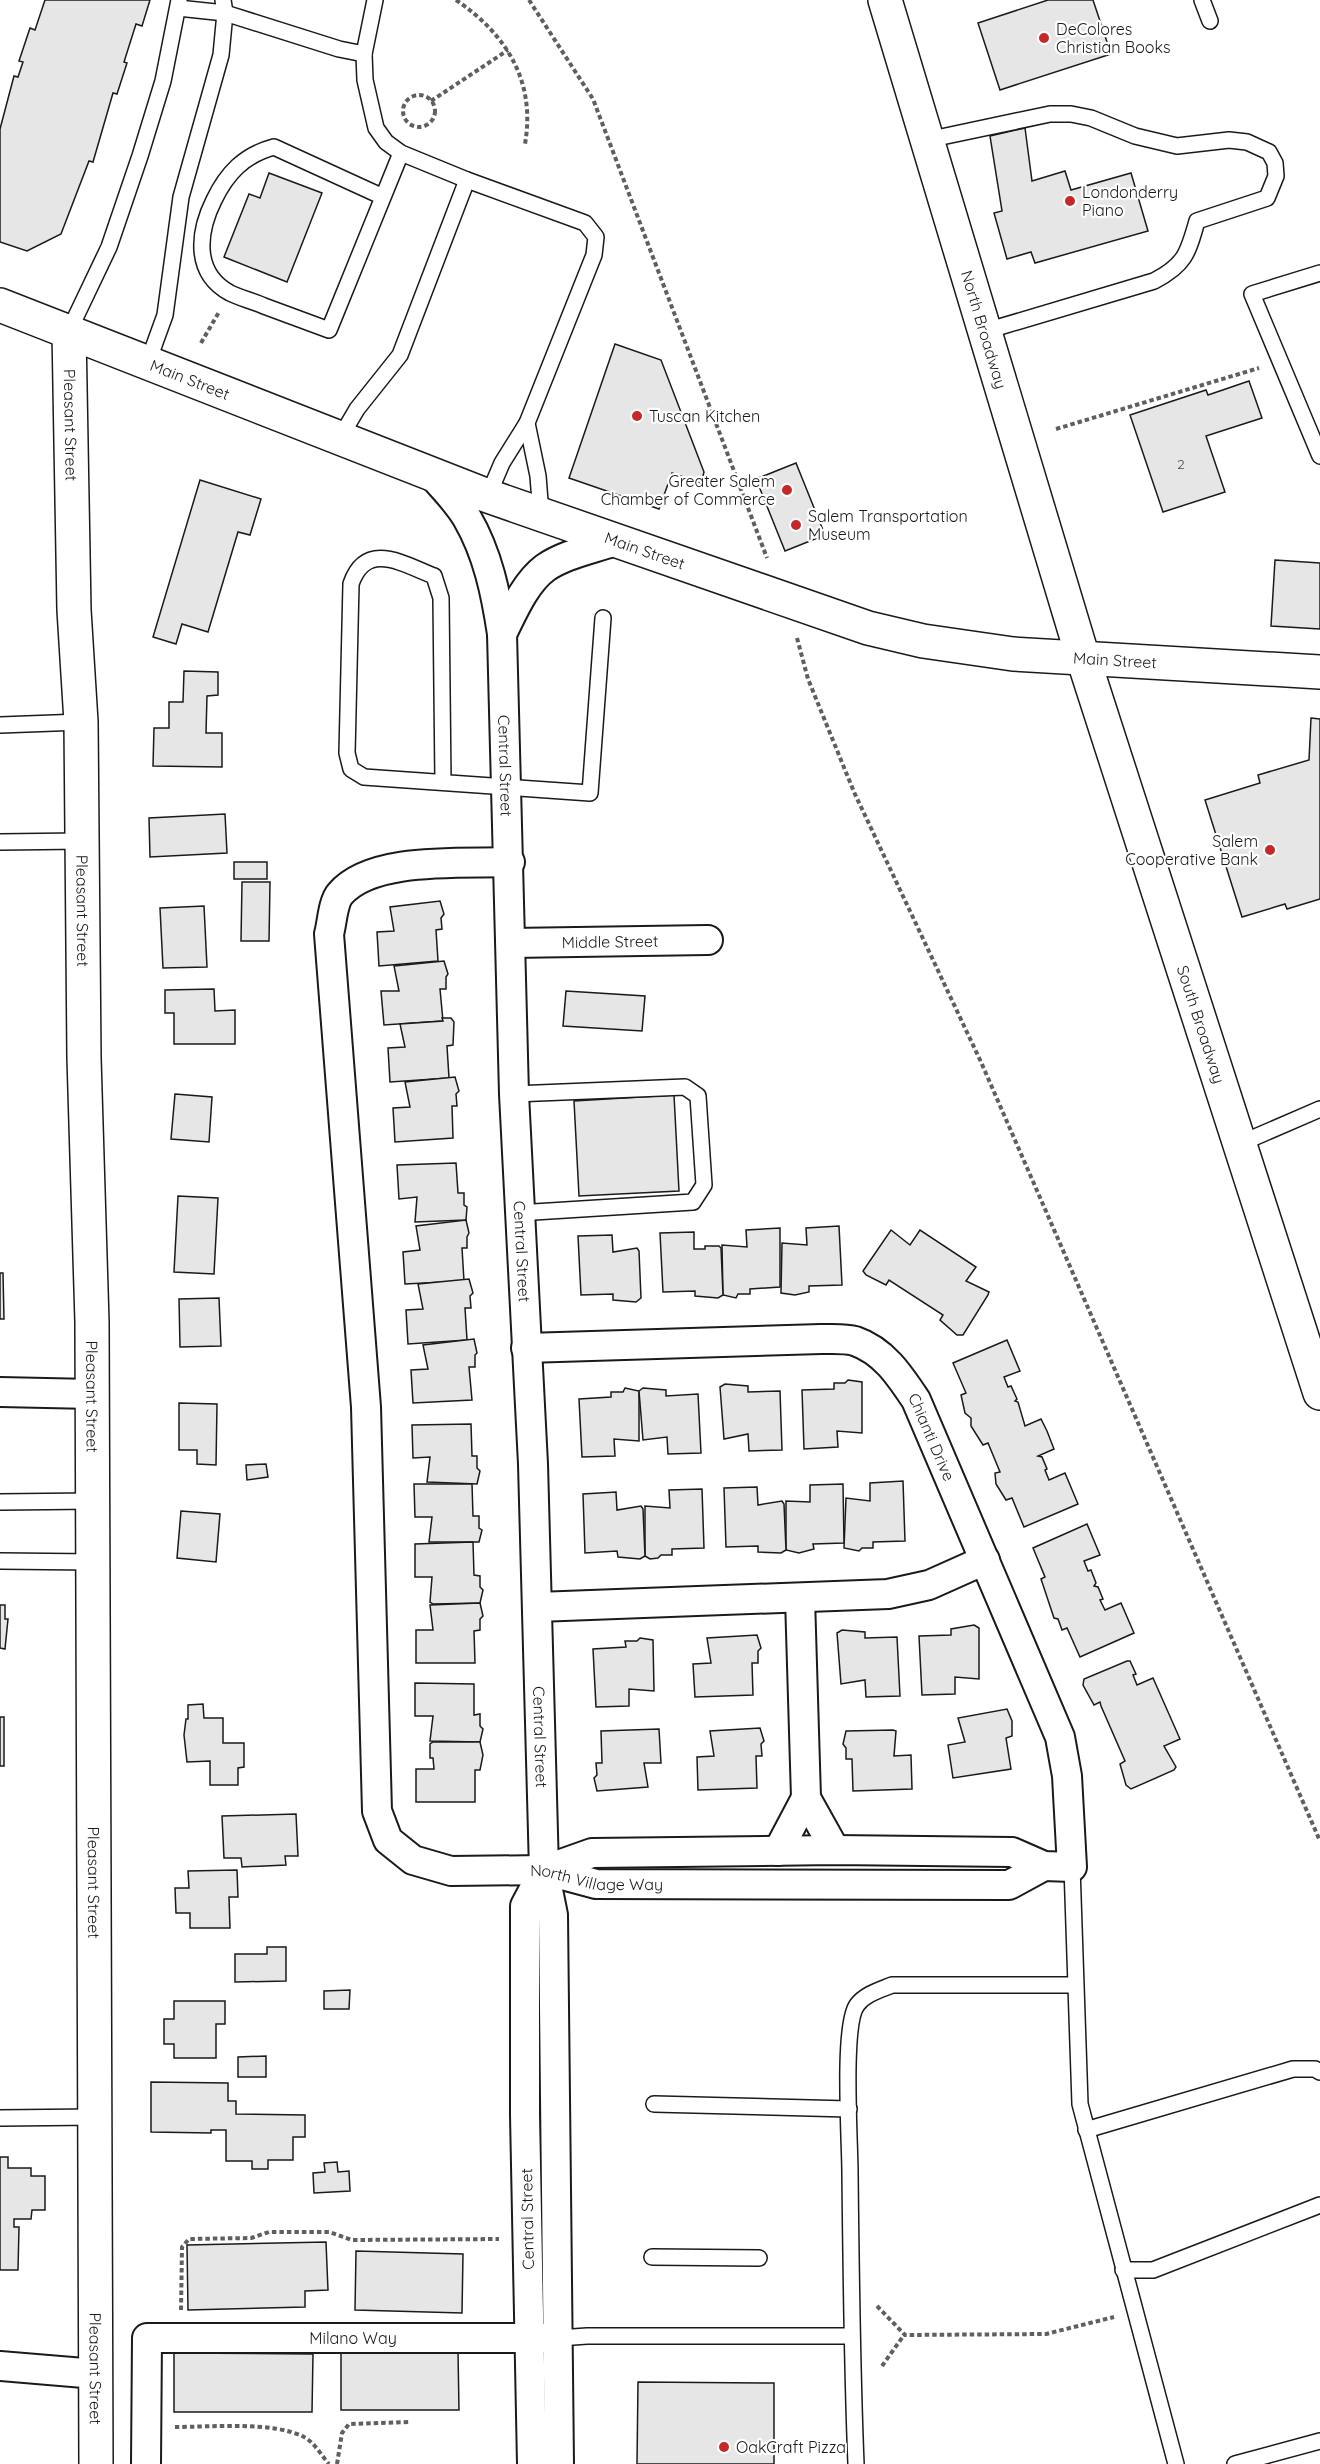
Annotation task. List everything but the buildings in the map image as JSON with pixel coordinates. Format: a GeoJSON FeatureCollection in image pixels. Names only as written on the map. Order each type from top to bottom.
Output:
{"type":"FeatureCollection","features":[{"type":"Feature","properties":{"kind":"main road","name":"North Broadway"},"geometry":{"type":"LineString","coordinates":[[885,0],[1083,658]]}},
{"type":"Feature","properties":{"kind":"main road","name":"Main Street"},"geometry":{"type":"LineString","coordinates":[[0,305],[488,496],[868,628],[923,641],[1013,654],[1320,672]]}},
{"type":"Feature","properties":{"kind":"main road","name":"Pleasant Street"},"geometry":{"type":"LineString","coordinates":[[69,331],[74,610],[81,722],[92,1394],[96,2464]]}},
{"type":"Feature","properties":{"kind":"main road","name":"South Broadway"},"geometry":{"type":"LineString","coordinates":[[1083,658],[1239,1144],[1315,1356],[1320,1393]]}},
{"type":"Feature","properties":{"kind":"street","name":"Central Street"},"geometry":{"type":"LineString","coordinates":[[432,474],[467,517],[484,555],[495,591],[502,634],[518,1213],[537,1607],[544,1870],[553,1915],[559,2464]]}},
{"type":"Feature","properties":{"kind":"street","name":"Central Street"},"geometry":{"type":"LineString","coordinates":[[502,634],[517,603],[544,569],[615,541]]}},
{"type":"Feature","properties":{"kind":"street"},"geometry":{"type":"LineString","coordinates":[[510,862],[389,867],[360,878],[339,895],[329,934],[366,1407],[377,1811],[388,1840],[413,1860],[451,1871],[544,1870]]}},
{"type":"Feature","properties":{"kind":"street","name":"Middle Street"},"geometry":{"type":"LineString","coordinates":[[511,943],[708,940]]}},
{"type":"Feature","properties":{"kind":"street","name":"Chianti Drive"},"geometry":{"type":"LineString","coordinates":[[526,1348],[821,1339],[854,1341],[881,1355],[899,1374],[916,1400],[1060,1737],[1067,1776],[1072,1868]]}},
{"type":"Feature","properties":{"kind":"street"},"geometry":{"type":"LineString","coordinates":[[0,1392],[92,1394]]}},
{"type":"Feature","properties":{"kind":"street"},"geometry":{"type":"LineString","coordinates":[[537,1607],[888,1594],[929,1585],[986,1560]]}},
{"type":"Feature","properties":{"kind":"street"},"geometry":{"type":"LineString","coordinates":[[800,1598],[806,1798],[835,1850]]}},
{"type":"Feature","properties":{"kind":"street"},"geometry":{"type":"LineString","coordinates":[[778,1851],[806,1798]]}},
{"type":"Feature","properties":{"kind":"street","name":"North Village Way"},"geometry":{"type":"LineString","coordinates":[[544,1870],[592,1853],[835,1850],[1012,1852],[1044,1866],[1072,1868]]}},
{"type":"Feature","properties":{"kind":"street","name":"North Village Way"},"geometry":{"type":"LineString","coordinates":[[544,1870],[596,1884],[1009,1885],[1044,1866]]}},
{"type":"Feature","properties":{"kind":"street","name":"Central Street"},"geometry":{"type":"LineString","coordinates":[[531,2464],[525,2115],[525,1906],[544,1870]]}},
{"type":"Feature","properties":{"kind":"street","name":"Milano Way"},"geometry":{"type":"LineString","coordinates":[[147,2426],[147,2338],[559,2338]]}},
{"type":"Feature","properties":{"kind":"street"},"geometry":{"type":"LineString","coordinates":[[0,2366],[96,2373]]}},
{"type":"Feature","properties":{"kind":"street"},"geometry":{"type":"LineString","coordinates":[[146,2464],[147,2426]]}},
{"type":"Feature","properties":{"kind":"lane"},"geometry":{"type":"LineString","coordinates":[[375,0],[364,54],[364,80],[376,128],[386,142],[401,153],[467,180],[585,223],[596,237],[594,255],[528,423],[502,464],[488,496]]}},
{"type":"Feature","properties":{"kind":"lane"},"geometry":{"type":"LineString","coordinates":[[1202,0],[1210,21]]}},
{"type":"Feature","properties":{"kind":"lane"},"geometry":{"type":"LineString","coordinates":[[69,331],[109,247],[140,156],[163,81],[178,4],[224,7],[339,49],[364,54]]}},
{"type":"Feature","properties":{"kind":"lane"},"geometry":{"type":"LineString","coordinates":[[148,362],[165,315],[181,197],[221,55],[224,7]]}},
{"type":"Feature","properties":{"kind":"lane"},"geometry":{"type":"LineString","coordinates":[[927,140],[1050,114],[1071,114],[1091,118],[1135,136],[1177,146],[1229,141],[1247,142],[1269,152],[1275,163],[1276,176],[1267,198],[1197,221],[1182,262],[1171,272],[1154,281],[986,331]]}},
{"type":"Feature","properties":{"kind":"lane"},"geometry":{"type":"LineString","coordinates":[[381,196],[274,147],[254,152],[239,164],[221,185],[209,210],[201,241],[202,262],[212,278],[229,292],[329,330],[381,196],[401,153]]}},
{"type":"Feature","properties":{"kind":"lane"},"geometry":{"type":"LineString","coordinates":[[340,438],[357,409],[400,355],[467,180]]}},
{"type":"Feature","properties":{"kind":"lane"},"geometry":{"type":"LineString","coordinates":[[1320,273],[1252,294],[1320,456]]}},
{"type":"Feature","properties":{"kind":"lane"},"geometry":{"type":"LineString","coordinates":[[528,423],[538,476],[541,514]]}},
{"type":"Feature","properties":{"kind":"lane"},"geometry":{"type":"LineString","coordinates":[[444,782],[441,598],[434,576],[386,558],[369,560],[356,570],[351,584],[347,753],[351,769],[364,777],[590,794],[603,618]]}},
{"type":"Feature","properties":{"kind":"lane"},"geometry":{"type":"LineString","coordinates":[[0,725],[81,722]]}},
{"type":"Feature","properties":{"kind":"lane"},"geometry":{"type":"LineString","coordinates":[[0,842],[82,841]]}},
{"type":"Feature","properties":{"kind":"lane"},"geometry":{"type":"LineString","coordinates":[[514,1094],[686,1087],[698,1096],[704,1185],[693,1202],[518,1213]]}},
{"type":"Feature","properties":{"kind":"lane"},"geometry":{"type":"LineString","coordinates":[[1239,1144],[1320,1109]]}},
{"type":"Feature","properties":{"kind":"lane"},"geometry":{"type":"LineString","coordinates":[[0,1502],[93,1501]]}},
{"type":"Feature","properties":{"kind":"lane"},"geometry":{"type":"LineString","coordinates":[[0,1562],[94,1562]]}},
{"type":"Feature","properties":{"kind":"lane"},"geometry":{"type":"LineString","coordinates":[[1072,1868],[1077,2078],[1086,2130],[1176,2464]]}},
{"type":"Feature","properties":{"kind":"lane"},"geometry":{"type":"LineString","coordinates":[[856,2464],[851,2336],[849,2109],[851,2023],[856,2006],[871,1994],[892,1985],[1074,1985]]}},
{"type":"Feature","properties":{"kind":"lane"},"geometry":{"type":"LineString","coordinates":[[1086,2130],[1293,2069],[1315,2069],[1320,2072]]}},
{"type":"Feature","properties":{"kind":"lane"},"geometry":{"type":"LineString","coordinates":[[654,2104],[849,2109]]}},
{"type":"Feature","properties":{"kind":"lane"},"geometry":{"type":"LineString","coordinates":[[0,2118],[96,2117]]}},
{"type":"Feature","properties":{"kind":"lane"},"geometry":{"type":"LineString","coordinates":[[1123,2270],[1153,2270],[1320,2205]]}},
{"type":"Feature","properties":{"kind":"lane"},"geometry":{"type":"LineString","coordinates":[[652,2257],[759,2259]]}},
{"type":"Feature","properties":{"kind":"lane"},"geometry":{"type":"LineString","coordinates":[[559,2338],[587,2336],[851,2336]]}},
{"type":"Feature","properties":{"kind":"lane"},"geometry":{"type":"LineString","coordinates":[[1235,2464],[1320,2441]]}},
{"type":"Feature","properties":{"kind":"path"},"geometry":{"type":"LineString","coordinates":[[456,0],[482,18],[508,50],[518,69],[527,128],[525,144]]}},
{"type":"Feature","properties":{"kind":"path"},"geometry":{"type":"LineString","coordinates":[[529,0],[593,99],[800,648],[808,679],[854,792],[981,1062],[1320,1841]]}},
{"type":"Feature","properties":{"kind":"path"},"geometry":{"type":"LineString","coordinates":[[431,101],[508,50]]}},
{"type":"Feature","properties":{"kind":"path"},"geometry":{"type":"LineString","coordinates":[[422,95],[431,101],[434,115],[428,124],[413,126],[405,119],[404,104],[411,96],[422,95]]}},
{"type":"Feature","properties":{"kind":"path"},"geometry":{"type":"LineString","coordinates":[[201,343],[220,310]]}},
{"type":"Feature","properties":{"kind":"path"},"geometry":{"type":"LineString","coordinates":[[1056,429],[1281,361]]}},
{"type":"Feature","properties":{"kind":"path"},"geometry":{"type":"LineString","coordinates":[[181,2338],[182,2247],[189,2239],[252,2238],[269,2232],[329,2232],[352,2240],[508,2239]]}},
{"type":"Feature","properties":{"kind":"path"},"geometry":{"type":"LineString","coordinates":[[877,2306],[904,2335],[1046,2334],[1115,2317]]}},
{"type":"Feature","properties":{"kind":"path"},"geometry":{"type":"LineString","coordinates":[[882,2366],[904,2335]]}},
{"type":"Feature","properties":{"kind":"path"},"geometry":{"type":"LineString","coordinates":[[337,2464],[342,2433],[349,2424],[409,2422]]}},
{"type":"Feature","properties":{"kind":"path"},"geometry":{"type":"LineString","coordinates":[[147,2426],[273,2428],[303,2436],[314,2444],[329,2464]]}},
{"type":"Feature","properties":{"kind":"place","name":"DeColores Christian Books"},"geometry":{"type":"Point","coordinates":[1044,38]}},
{"type":"Feature","properties":{"kind":"place","name":"Londonderry Piano"},"geometry":{"type":"Point","coordinates":[1070,201]}},
{"type":"Feature","properties":{"kind":"place","name":"Tuscan Kitchen"},"geometry":{"type":"Point","coordinates":[637,416]}},
{"type":"Feature","properties":{"kind":"place","name":"Greater Salem Chamber of Commerce"},"geometry":{"type":"Point","coordinates":[787,490]}},
{"type":"Feature","properties":{"kind":"place","name":"Salem Transportation Museum"},"geometry":{"type":"Point","coordinates":[796,525]}},
{"type":"Feature","properties":{"kind":"place","name":"Salem Cooperative Bank"},"geometry":{"type":"Point","coordinates":[1270,850]}},
{"type":"Feature","properties":{"kind":"place","name":"OakCraft Pizza"},"geometry":{"type":"Point","coordinates":[724,2447]}}]}
